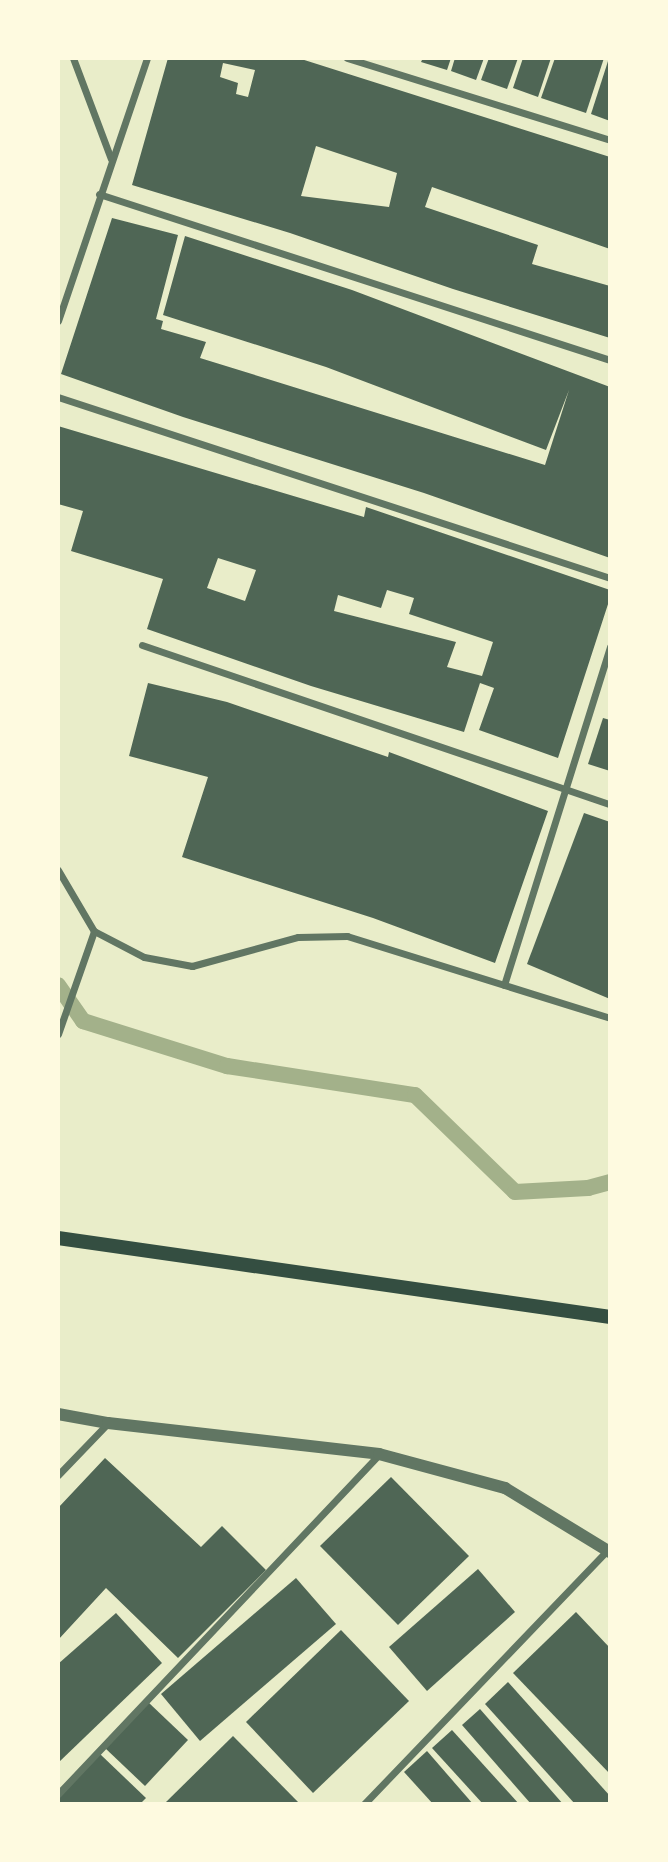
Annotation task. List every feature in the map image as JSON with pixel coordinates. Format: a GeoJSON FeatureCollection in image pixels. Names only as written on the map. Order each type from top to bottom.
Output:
{"type":"FeatureCollection","features":[{"type":"Feature","properties":{"kind":"main road"},"geometry":{"type":"LineString","coordinates":[[58,1238],[610,1317]]}},
{"type":"Feature","properties":{"kind":"street"},"geometry":{"type":"LineString","coordinates":[[73,58],[111,159]]}},
{"type":"Feature","properties":{"kind":"street"},"geometry":{"type":"LineString","coordinates":[[58,321],[146,58]]}},
{"type":"Feature","properties":{"kind":"street"},"geometry":{"type":"LineString","coordinates":[[346,58],[610,140]]}},
{"type":"Feature","properties":{"kind":"street"},"geometry":{"type":"LineString","coordinates":[[99,194],[610,360]]}},
{"type":"Feature","properties":{"kind":"street"},"geometry":{"type":"LineString","coordinates":[[58,397],[610,578]]}},
{"type":"Feature","properties":{"kind":"street"},"geometry":{"type":"LineString","coordinates":[[142,645],[610,804]]}},
{"type":"Feature","properties":{"kind":"street"},"geometry":{"type":"LineString","coordinates":[[504,985],[610,646]]}},
{"type":"Feature","properties":{"kind":"street"},"geometry":{"type":"LineString","coordinates":[[58,870],[94,931],[144,957],[191,966],[298,937],[347,936],[610,1018]]}},
{"type":"Feature","properties":{"kind":"street"},"geometry":{"type":"LineString","coordinates":[[58,1034],[94,931]]}},
{"type":"Feature","properties":{"kind":"street"},"geometry":{"type":"LineString","coordinates":[[58,1413],[108,1423],[379,1454],[505,1488],[609,1551],[364,1804]]}},
{"type":"Feature","properties":{"kind":"street"},"geometry":{"type":"LineString","coordinates":[[58,1475],[108,1423]]}},
{"type":"Feature","properties":{"kind":"street"},"geometry":{"type":"LineString","coordinates":[[58,1794],[379,1454]]}},
{"type":"Feature","properties":{"kind":"building"},"geometry":{"type":"Polygon","coordinates":[[[168,58],[298,58],[610,157],[610,249],[432,187],[425,207],[538,245],[532,264],[610,286],[610,338],[453,289],[290,233],[132,185],[168,58]],[[223,63],[220,77],[238,83],[236,94],[248,97],[255,70],[223,63]],[[316,146],[301,196],[389,207],[397,173],[316,146]]]}},
{"type":"Feature","properties":{"kind":"building"},"geometry":{"type":"Polygon","coordinates":[[[423,58],[451,58],[447,70],[421,62],[423,58]]]}},
{"type":"Feature","properties":{"kind":"building"},"geometry":{"type":"Polygon","coordinates":[[[455,58],[484,58],[476,80],[451,71],[455,58]]]}},
{"type":"Feature","properties":{"kind":"building"},"geometry":{"type":"Polygon","coordinates":[[[489,58],[518,58],[507,89],[481,80],[489,58]]]}},
{"type":"Feature","properties":{"kind":"building"},"geometry":{"type":"Polygon","coordinates":[[[523,58],[551,58],[538,97],[513,88],[523,58]]]}},
{"type":"Feature","properties":{"kind":"building"},"geometry":{"type":"Polygon","coordinates":[[[555,58],[604,58],[586,113],[541,98],[555,58]]]}},
{"type":"Feature","properties":{"kind":"building"},"geometry":{"type":"Polygon","coordinates":[[[610,58],[610,121],[591,114],[610,58]]]}},
{"type":"Feature","properties":{"kind":"building"},"geometry":{"type":"Polygon","coordinates":[[[112,218],[178,235],[156,319],[163,321],[161,329],[206,342],[200,358],[545,465],[569,390],[546,450],[326,367],[163,315],[185,236],[352,290],[610,387],[610,558],[424,493],[183,417],[61,374],[112,218]]]}},
{"type":"Feature","properties":{"kind":"building"},"geometry":{"type":"Polygon","coordinates":[[[58,426],[364,517],[366,507],[610,590],[610,598],[558,758],[479,730],[494,688],[480,683],[464,732],[311,686],[147,629],[163,579],[71,551],[83,511],[58,504],[58,426]],[[218,558],[207,588],[245,601],[256,570],[218,558]],[[387,590],[381,608],[338,595],[334,611],[456,642],[447,667],[482,676],[493,642],[409,614],[414,598],[387,590]]]}},
{"type":"Feature","properties":{"kind":"building"},"geometry":{"type":"Polygon","coordinates":[[[148,683],[227,702],[388,757],[389,752],[548,811],[495,963],[373,918],[182,857],[208,777],[129,756],[148,683]]]}},
{"type":"Feature","properties":{"kind":"building"},"geometry":{"type":"Polygon","coordinates":[[[603,718],[610,720],[610,771],[588,764],[603,718]]]}},
{"type":"Feature","properties":{"kind":"building"},"geometry":{"type":"Polygon","coordinates":[[[584,813],[610,822],[610,999],[527,964],[584,813]]]}},
{"type":"Feature","properties":{"kind":"building"},"geometry":{"type":"Polygon","coordinates":[[[105,1458],[201,1547],[222,1526],[266,1570],[178,1658],[106,1588],[58,1640],[58,1508],[105,1458]]]}},
{"type":"Feature","properties":{"kind":"building"},"geometry":{"type":"Polygon","coordinates":[[[391,1477],[469,1556],[398,1625],[320,1546],[391,1477]]]}},
{"type":"Feature","properties":{"kind":"building"},"geometry":{"type":"Polygon","coordinates":[[[478,1569],[515,1612],[427,1691],[389,1647],[478,1569]]]}},
{"type":"Feature","properties":{"kind":"building"},"geometry":{"type":"Polygon","coordinates":[[[296,1578],[336,1624],[200,1741],[161,1694],[296,1578]]]}},
{"type":"Feature","properties":{"kind":"building"},"geometry":{"type":"Polygon","coordinates":[[[576,1612],[610,1648],[610,1774],[513,1673],[576,1612]]]}},
{"type":"Feature","properties":{"kind":"building"},"geometry":{"type":"Polygon","coordinates":[[[116,1613],[162,1663],[58,1763],[58,1664],[116,1613]]]}},
{"type":"Feature","properties":{"kind":"building"},"geometry":{"type":"Polygon","coordinates":[[[341,1630],[409,1701],[313,1793],[246,1722],[341,1630]]]}},
{"type":"Feature","properties":{"kind":"building"},"geometry":{"type":"Polygon","coordinates":[[[508,1682],[610,1796],[610,1804],[575,1804],[485,1704],[508,1682]]]}},
{"type":"Feature","properties":{"kind":"building"},"geometry":{"type":"Polygon","coordinates":[[[148,1702],[188,1740],[145,1786],[105,1748],[148,1702]]]}},
{"type":"Feature","properties":{"kind":"building"},"geometry":{"type":"Polygon","coordinates":[[[480,1709],[563,1804],[531,1804],[462,1725],[480,1709]]]}},
{"type":"Feature","properties":{"kind":"building"},"geometry":{"type":"Polygon","coordinates":[[[452,1730],[519,1804],[483,1804],[432,1748],[452,1730]]]}},
{"type":"Feature","properties":{"kind":"building"},"geometry":{"type":"Polygon","coordinates":[[[233,1736],[300,1804],[164,1804],[233,1736]]]}},
{"type":"Feature","properties":{"kind":"building"},"geometry":{"type":"Polygon","coordinates":[[[427,1751],[473,1804],[433,1804],[404,1772],[427,1751]]]}},
{"type":"Feature","properties":{"kind":"building"},"geometry":{"type":"Polygon","coordinates":[[[100,1754],[146,1798],[140,1804],[58,1804],[58,1799],[100,1754]]]}},
{"type":"Feature","properties":{"kind":"waterway"},"geometry":{"type":"LineString","coordinates":[[58,985],[83,1021],[227,1066],[415,1095],[515,1192],[588,1188],[610,1182]]}}]}
